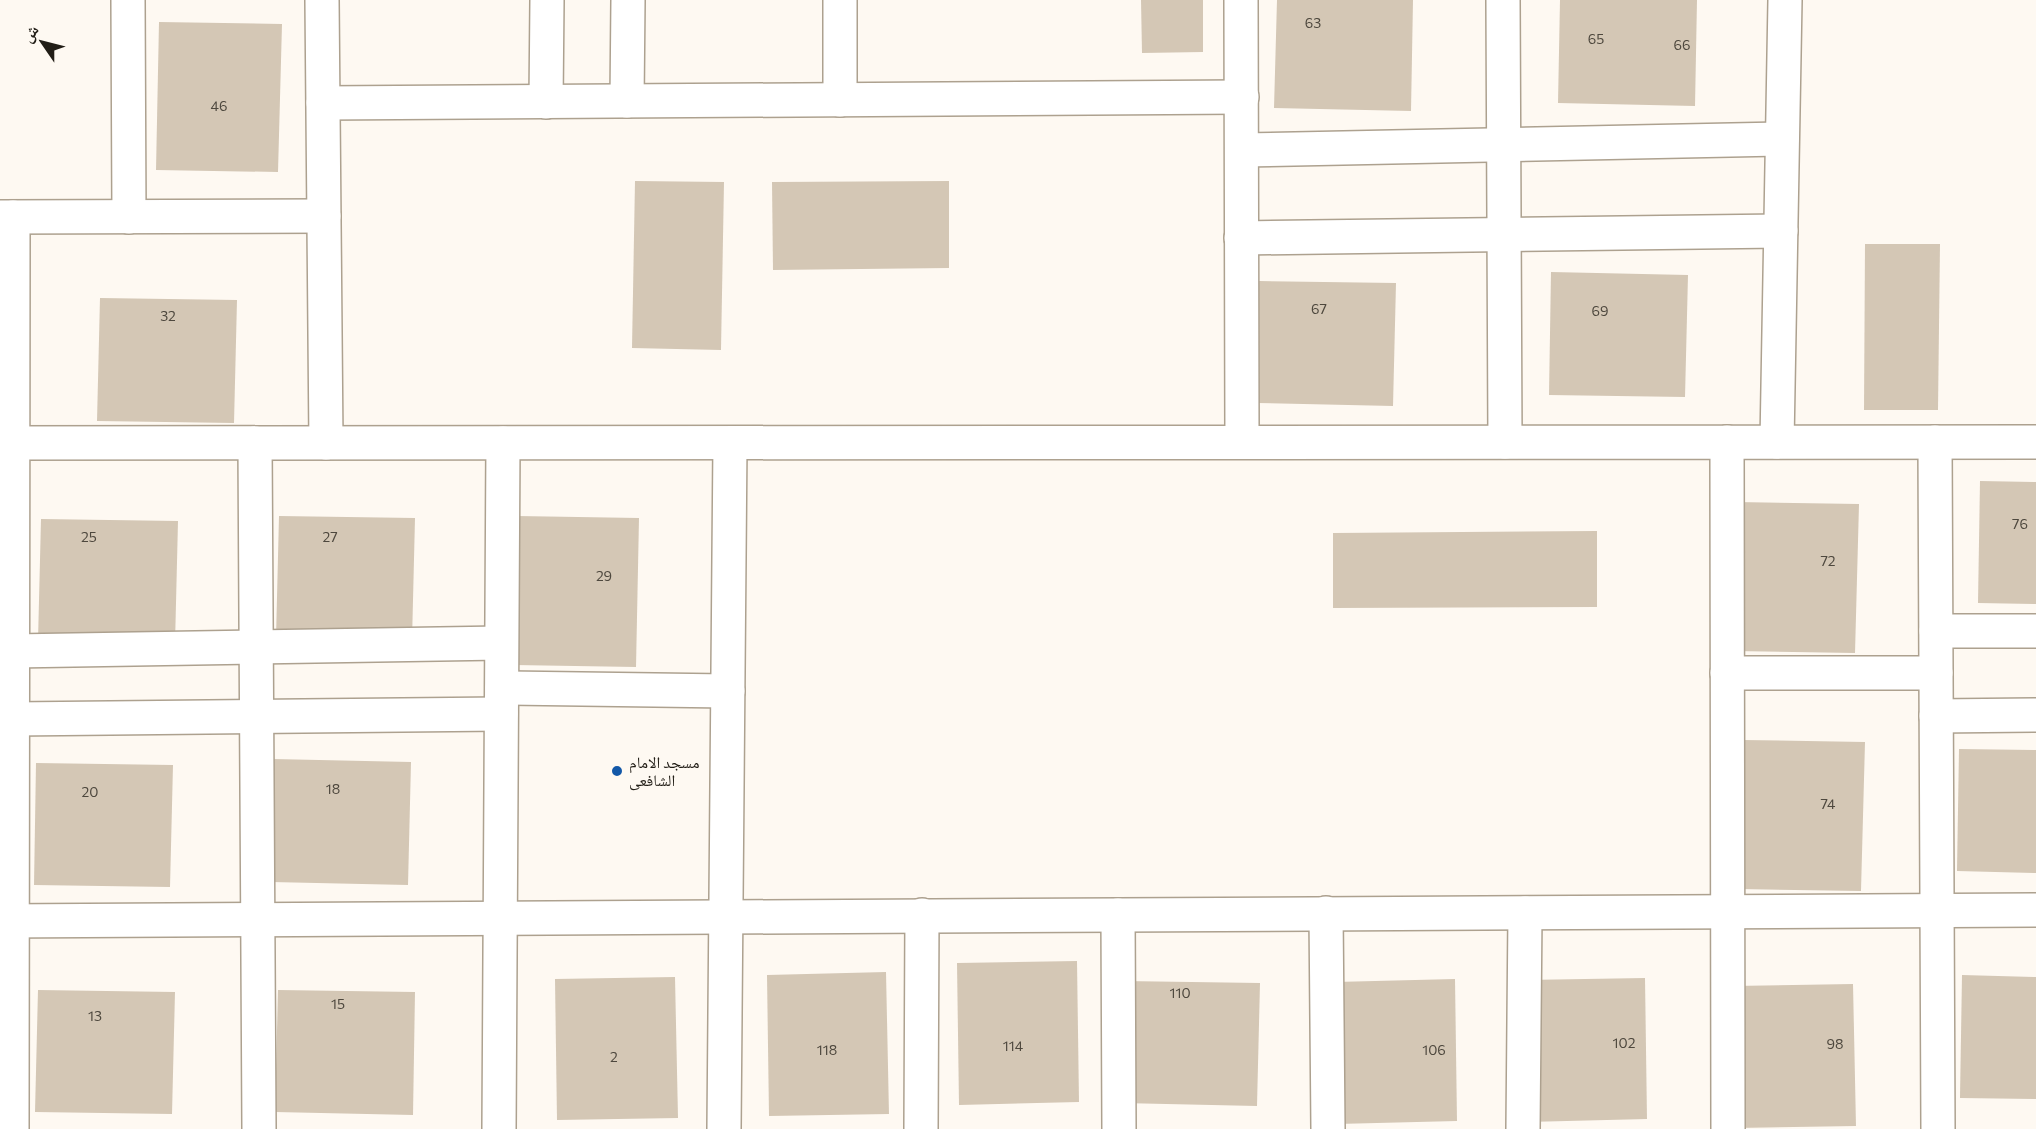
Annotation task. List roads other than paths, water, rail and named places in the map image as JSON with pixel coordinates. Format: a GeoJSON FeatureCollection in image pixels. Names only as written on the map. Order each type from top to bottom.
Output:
{"type":"FeatureCollection","features":[{"type":"Feature","properties":{"kind":"street"},"geometry":{"type":"LineString","coordinates":[[128,0],[129,217]]}},
{"type":"Feature","properties":{"kind":"street"},"geometry":{"type":"LineString","coordinates":[[322,0],[326,443]]}},
{"type":"Feature","properties":{"kind":"street"},"geometry":{"type":"LineString","coordinates":[[546,102],[547,0]]}},
{"type":"Feature","properties":{"kind":"street"},"geometry":{"type":"LineString","coordinates":[[627,101],[628,0]]}},
{"type":"Feature","properties":{"kind":"street"},"geometry":{"type":"LineString","coordinates":[[840,0],[840,100]]}},
{"type":"Feature","properties":{"kind":"street"},"geometry":{"type":"LineString","coordinates":[[1241,0],[1242,442]]}},
{"type":"Feature","properties":{"kind":"street"},"geometry":{"type":"LineString","coordinates":[[1503,0],[1505,442]]}},
{"type":"Feature","properties":{"kind":"street"},"geometry":{"type":"LineString","coordinates":[[1777,442],[1785,0]]}},
{"type":"Feature","properties":{"kind":"street"},"geometry":{"type":"LineString","coordinates":[[323,104],[1242,97]]}},
{"type":"Feature","properties":{"kind":"street"},"geometry":{"type":"LineString","coordinates":[[1242,150],[1782,139]]}},
{"type":"Feature","properties":{"kind":"street"},"geometry":{"type":"LineString","coordinates":[[12,1129],[6,920],[8,698],[13,651],[6,443],[7,217],[324,216]]}},
{"type":"Feature","properties":{"kind":"street"},"geometry":{"type":"LineString","coordinates":[[1242,238],[1781,231]]}},
{"type":"Feature","properties":{"kind":"street"},"geometry":{"type":"LineString","coordinates":[[1726,442],[1728,1129]]}},
{"type":"Feature","properties":{"kind":"street"},"geometry":{"type":"LineString","coordinates":[[1935,442],[1938,1129]]}},
{"type":"Feature","properties":{"kind":"street"},"geometry":{"type":"LineString","coordinates":[[6,443],[2036,442]]}},
{"type":"Feature","properties":{"kind":"street"},"geometry":{"type":"LineString","coordinates":[[255,443],[259,1129]]}},
{"type":"Feature","properties":{"kind":"street"},"geometry":{"type":"LineString","coordinates":[[499,1129],[502,443]]}},
{"type":"Feature","properties":{"kind":"street"},"geometry":{"type":"LineString","coordinates":[[724,1129],[730,443]]}},
{"type":"Feature","properties":{"kind":"street"},"geometry":{"type":"LineString","coordinates":[[1936,631],[2036,631]]}},
{"type":"Feature","properties":{"kind":"street"},"geometry":{"type":"LineString","coordinates":[[13,651],[501,643]]}},
{"type":"Feature","properties":{"kind":"street"},"geometry":{"type":"LineString","coordinates":[[1727,673],[1936,673]]}},
{"type":"Feature","properties":{"kind":"street"},"geometry":{"type":"LineString","coordinates":[[8,698],[257,716],[501,701],[728,691]]}},
{"type":"Feature","properties":{"kind":"street"},"geometry":{"type":"LineString","coordinates":[[1936,716],[2036,715]]}},
{"type":"Feature","properties":{"kind":"street"},"geometry":{"type":"LineString","coordinates":[[6,920],[2036,910]]}},
{"type":"Feature","properties":{"kind":"street"},"geometry":{"type":"LineString","coordinates":[[1326,913],[1328,1129]]}},
{"type":"Feature","properties":{"kind":"street"},"geometry":{"type":"LineString","coordinates":[[1523,1129],[1525,913]]}},
{"type":"Feature","properties":{"kind":"street"},"geometry":{"type":"LineString","coordinates":[[921,915],[921,1129]]}},
{"type":"Feature","properties":{"kind":"street"},"geometry":{"type":"LineString","coordinates":[[1118,915],[1119,1129]]}},
{"type":"Feature","properties":{"kind":"place","name":"مسجد الامام الشافعى"},"geometry":{"type":"Point","coordinates":[617,771]}}]}
